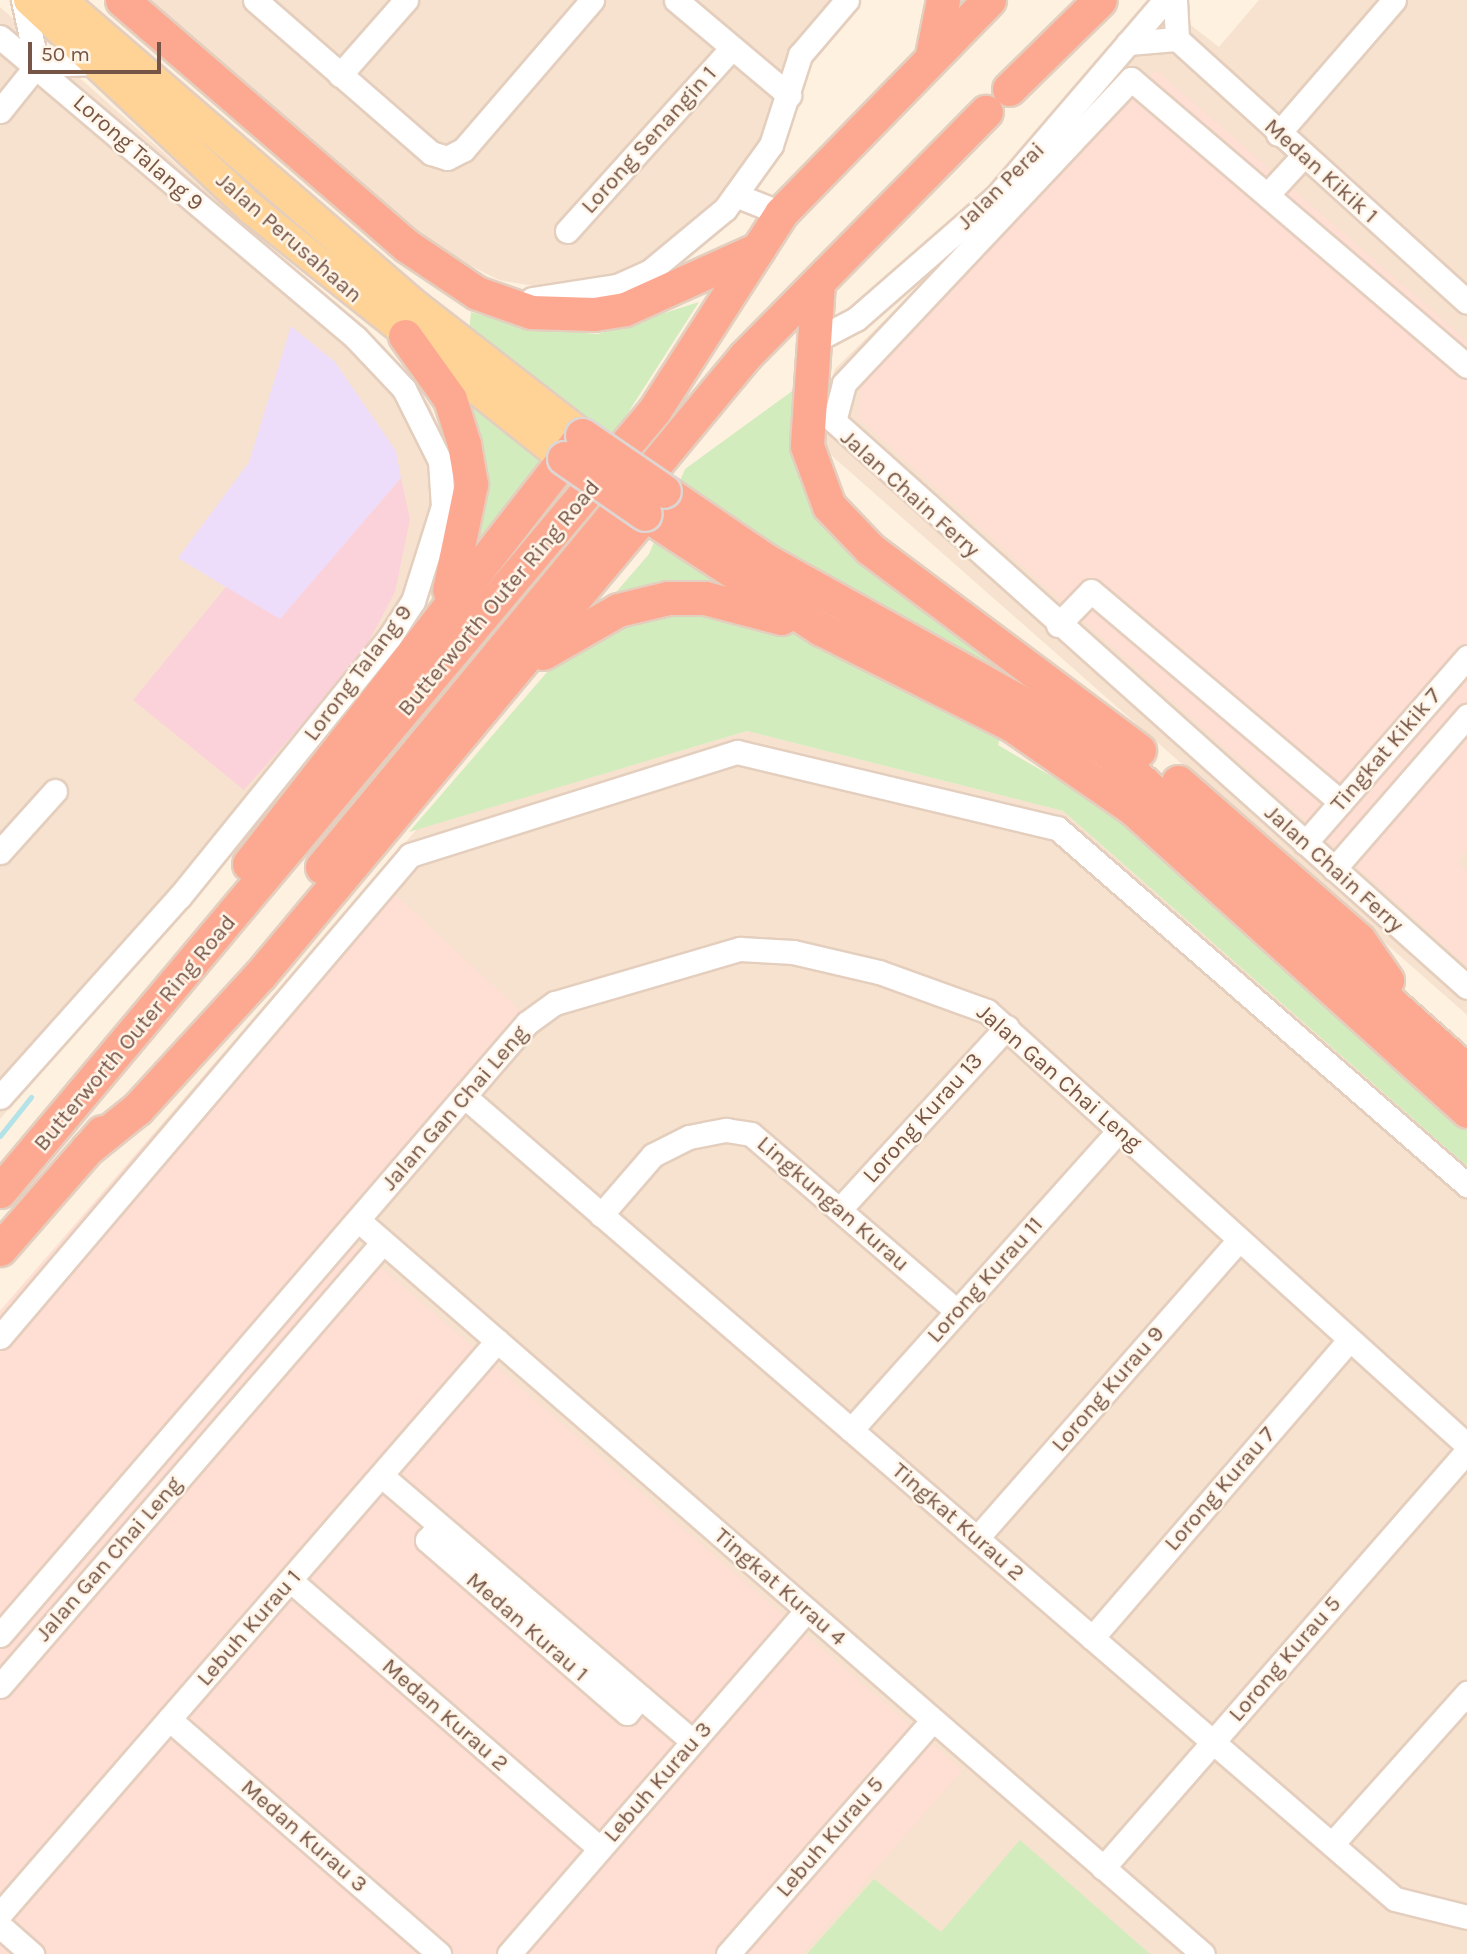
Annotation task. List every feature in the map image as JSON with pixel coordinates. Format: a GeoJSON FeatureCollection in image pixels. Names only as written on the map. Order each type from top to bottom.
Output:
{"type":"FeatureCollection","features":[{"type":"Feature","properties":{"kind":"highway"},"geometry":{"type":"LineString","coordinates":[[122,0],[407,246],[447,277],[498,299],[564,317],[625,309],[758,249]]}},
{"type":"Feature","properties":{"kind":"highway"},"geometry":{"type":"LineString","coordinates":[[932,55],[943,0]]}},
{"type":"Feature","properties":{"kind":"highway","name":"Butterworth Outer Ring Road"},"geometry":{"type":"LineString","coordinates":[[3,1187],[65,1118],[654,411],[781,213],[932,55],[989,0]]}},
{"type":"Feature","properties":{"kind":"highway"},"geometry":{"type":"LineString","coordinates":[[1009,89],[1100,0]]}},
{"type":"Feature","properties":{"kind":"highway","name":"Butterworth Outer Ring Road"},"geometry":{"type":"LineString","coordinates":[[0,1249],[87,1149],[746,356],[986,112]]}},
{"type":"Feature","properties":{"kind":"highway"},"geometry":{"type":"LineString","coordinates":[[818,283],[810,343],[807,446],[824,496],[847,530],[1117,731],[1267,855],[1359,940],[1422,1030]]}},
{"type":"Feature","properties":{"kind":"highway"},"geometry":{"type":"LineString","coordinates":[[405,336],[450,399],[471,484],[464,541],[443,609]]}},
{"type":"Feature","properties":{"kind":"highway"},"geometry":{"type":"LineString","coordinates":[[746,356],[810,343]]}},
{"type":"Feature","properties":{"kind":"highway"},"geometry":{"type":"LineString","coordinates":[[65,1118],[91,1070],[443,609],[573,447],[654,502],[821,629],[1012,725],[1099,784],[1467,1111]]}},
{"type":"Feature","properties":{"kind":"highway"},"geometry":{"type":"LineString","coordinates":[[654,502],[767,561],[1108,751],[1467,1071]]}},
{"type":"Feature","properties":{"kind":"highway"},"geometry":{"type":"LineString","coordinates":[[87,1149],[137,1109],[260,975],[524,664],[654,502]]}},
{"type":"Feature","properties":{"kind":"highway"},"geometry":{"type":"LineString","coordinates":[[524,664],[618,610],[668,598],[705,598],[821,629]]}},
{"type":"Feature","properties":{"kind":"main road","name":"Jalan Perusahaan"},"geometry":{"type":"LineString","coordinates":[[29,0],[104,54],[407,299],[573,447]]}},
{"type":"Feature","properties":{"kind":"main road","name":"Jalan Perusahaan"},"geometry":{"type":"LineString","coordinates":[[61,0],[104,54],[253,210],[405,336],[573,447]]}},
{"type":"Feature","properties":{"kind":"street"},"geometry":{"type":"LineString","coordinates":[[23,0],[37,65]]}},
{"type":"Feature","properties":{"kind":"street"},"geometry":{"type":"LineString","coordinates":[[255,0],[431,153],[447,158],[463,150],[592,0]]}},
{"type":"Feature","properties":{"kind":"street"},"geometry":{"type":"LineString","coordinates":[[340,75],[407,0]]}},
{"type":"Feature","properties":{"kind":"street"},"geometry":{"type":"LineString","coordinates":[[676,0],[730,49],[789,94]]}},
{"type":"Feature","properties":{"kind":"street"},"geometry":{"type":"LineString","coordinates":[[498,299],[617,286],[650,271],[738,196],[776,134],[800,55],[847,0]]}},
{"type":"Feature","properties":{"kind":"street","name":"Jalan Perai"},"geometry":{"type":"LineString","coordinates":[[810,343],[856,318],[997,196],[1165,0]]}},
{"type":"Feature","properties":{"kind":"street"},"geometry":{"type":"LineString","coordinates":[[1128,43],[1177,39],[1175,0]]}},
{"type":"Feature","properties":{"kind":"street"},"geometry":{"type":"LineString","coordinates":[[1278,134],[1394,0]]}},
{"type":"Feature","properties":{"kind":"street"},"geometry":{"type":"LineString","coordinates":[[0,37],[37,65]]}},
{"type":"Feature","properties":{"kind":"street","name":"Medan Kikik 1"},"geometry":{"type":"LineString","coordinates":[[1177,39],[1278,134],[1467,302]]}},
{"type":"Feature","properties":{"kind":"street","name":"Lorong Senangin 1"},"geometry":{"type":"LineString","coordinates":[[567,231],[730,49]]}},
{"type":"Feature","properties":{"kind":"street","name":"Lorong Talang 9"},"geometry":{"type":"LineString","coordinates":[[37,65],[104,54]]}},
{"type":"Feature","properties":{"kind":"street"},"geometry":{"type":"LineString","coordinates":[[0,111],[37,65]]}},
{"type":"Feature","properties":{"kind":"street","name":"Lorong Talang 9"},"geometry":{"type":"LineString","coordinates":[[0,1097],[179,897],[389,638],[413,601],[443,506],[440,461],[404,389],[356,338],[37,65]]}},
{"type":"Feature","properties":{"kind":"street","name":"Jalan Chain Ferry"},"geometry":{"type":"LineString","coordinates":[[1467,366],[1131,79],[836,396],[836,428],[1467,987]]}},
{"type":"Feature","properties":{"kind":"street"},"geometry":{"type":"LineString","coordinates":[[1268,194],[1303,156]]}},
{"type":"Feature","properties":{"kind":"street"},"geometry":{"type":"LineString","coordinates":[[738,196],[781,213]]}},
{"type":"Feature","properties":{"kind":"street"},"geometry":{"type":"LineString","coordinates":[[1058,625],[1091,591],[1341,802]]}},
{"type":"Feature","properties":{"kind":"street","name":"Tingkat Kikik 7"},"geometry":{"type":"LineString","coordinates":[[1305,843],[1467,657]]}},
{"type":"Feature","properties":{"kind":"street"},"geometry":{"type":"LineString","coordinates":[[1334,869],[1467,716]]}},
{"type":"Feature","properties":{"kind":"street"},"geometry":{"type":"LineString","coordinates":[[0,1338],[410,855],[737,752],[1057,828],[1467,1185]]}},
{"type":"Feature","properties":{"kind":"street"},"geometry":{"type":"LineString","coordinates":[[0,852],[55,791]]}},
{"type":"Feature","properties":{"kind":"street","name":"Jalan Gan Chai Leng"},"geometry":{"type":"LineString","coordinates":[[0,1635],[527,1023],[555,1003],[740,949],[793,952],[879,972],[968,1000],[1007,1027],[1348,1341],[1467,1445]]}},
{"type":"Feature","properties":{"kind":"street","name":"Lorong Kurau 13"},"geometry":{"type":"LineString","coordinates":[[840,1209],[1007,1027]]}},
{"type":"Feature","properties":{"kind":"street","name":"Tingkat Kurau 2"},"geometry":{"type":"LineString","coordinates":[[464,1096],[1395,1899],[1467,1917]]}},
{"type":"Feature","properties":{"kind":"street","name":"Lingkungan Kurau"},"geometry":{"type":"LineString","coordinates":[[601,1215],[653,1156],[689,1137],[726,1130],[751,1134],[957,1311]]}},
{"type":"Feature","properties":{"kind":"street","name":"Lorong Kurau 11"},"geometry":{"type":"LineString","coordinates":[[851,1430],[1119,1130]]}},
{"type":"Feature","properties":{"kind":"street","name":"Tingkat Kurau 4"},"geometry":{"type":"LineString","coordinates":[[358,1220],[1203,1954]]}},
{"type":"Feature","properties":{"kind":"street","name":"Lorong Kurau 9"},"geometry":{"type":"LineString","coordinates":[[976,1538],[1239,1240]]}},
{"type":"Feature","properties":{"kind":"street","name":"Jalan Gan Chai Leng"},"geometry":{"type":"LineString","coordinates":[[0,1686],[383,1242]]}},
{"type":"Feature","properties":{"kind":"street","name":"Lebuh Kurau 1"},"geometry":{"type":"LineString","coordinates":[[0,1914],[497,1341]]}},
{"type":"Feature","properties":{"kind":"street","name":"Lorong Kurau 7"},"geometry":{"type":"LineString","coordinates":[[1092,1638],[1348,1341]]}},
{"type":"Feature","properties":{"kind":"street","name":"Lorong Kurau 5"},"geometry":{"type":"LineString","coordinates":[[1103,1867],[1467,1451]]}},
{"type":"Feature","properties":{"kind":"street","name":"Medan Kurau 1"},"geometry":{"type":"LineString","coordinates":[[382,1476],[692,1741]]}},
{"type":"Feature","properties":{"kind":"street","name":"Medan Kurau 2"},"geometry":{"type":"LineString","coordinates":[[290,1580],[600,1849]]}},
{"type":"Feature","properties":{"kind":"street","name":"Lebuh Kurau 3"},"geometry":{"type":"LineString","coordinates":[[509,1954],[807,1610]]}},
{"type":"Feature","properties":{"kind":"street"},"geometry":{"type":"LineString","coordinates":[[1332,1844],[1464,1704]]}},
{"type":"Feature","properties":{"kind":"street","name":"Medan Kurau 3"},"geometry":{"type":"LineString","coordinates":[[169,1719],[439,1954]]}},
{"type":"Feature","properties":{"kind":"street","name":"Lebuh Kurau 5"},"geometry":{"type":"LineString","coordinates":[[728,1954],[933,1720]]}},
{"type":"Feature","properties":{"kind":"street"},"geometry":{"type":"LineString","coordinates":[[0,1926],[32,1954]]}},
{"type":"Feature","properties":{"kind":"shaded area"},"geometry":{"type":"Polygon","coordinates":[[[142,0],[836,0],[784,66],[776,112],[746,166],[703,218],[649,262],[613,279],[545,288],[499,280],[447,254],[142,0]]]}},
{"type":"Feature","properties":{"kind":"shaded area"},"geometry":{"type":"Polygon","coordinates":[[[1182,0],[1188,23],[1219,47],[1259,0],[1467,0],[1467,1015],[823,448],[821,413],[835,369],[1017,190],[1182,0]]]}},
{"type":"Feature","properties":{"kind":"shaded area"},"geometry":{"type":"Polygon","coordinates":[[[0,7],[364,331],[429,404],[453,460],[419,608],[322,746],[0,1119],[0,7]]]}},
{"type":"Feature","properties":{"kind":"shaded area"},"geometry":{"type":"Polygon","coordinates":[[[1156,70],[1467,341],[1467,850],[1457,862],[1467,871],[1467,966],[858,418],[861,378],[1156,70]]]}},
{"type":"Feature","properties":{"kind":"shaded area"},"geometry":{"type":"Polygon","coordinates":[[[291,326],[335,362],[396,451],[401,478],[280,620],[178,558],[249,462],[291,326]]]}},
{"type":"Feature","properties":{"kind":"shaded area"},"geometry":{"type":"Polygon","coordinates":[[[401,478],[410,519],[395,592],[359,660],[244,790],[133,700],[226,587],[280,619],[401,478]]]}},
{"type":"Feature","properties":{"kind":"shaded area"},"geometry":{"type":"Polygon","coordinates":[[[747,731],[1063,811],[1467,1166],[1467,1954],[0,1954],[0,1311],[417,829],[747,731]]]}},
{"type":"Feature","properties":{"kind":"shaded area"},"geometry":{"type":"Polygon","coordinates":[[[377,878],[538,1027],[355,1245],[962,1770],[802,1954],[0,1954],[0,1311],[377,878]]]}},
{"type":"Feature","properties":{"kind":"green space"},"geometry":{"type":"Polygon","coordinates":[[[699,302],[606,447],[476,557],[483,510],[462,402],[471,312],[531,329],[598,334],[699,302]]]}},
{"type":"Feature","properties":{"kind":"green space"},"geometry":{"type":"Polygon","coordinates":[[[795,389],[795,462],[814,517],[878,576],[1017,677],[998,745],[1113,812],[1467,1128],[1467,1166],[1063,811],[747,731],[409,832],[649,554],[685,469],[795,389]]]}},
{"type":"Feature","properties":{"kind":"green space"},"geometry":{"type":"Polygon","coordinates":[[[1020,1840],[1150,1954],[807,1954],[874,1879],[941,1932],[1020,1840]]]}},
{"type":"Feature","properties":{"kind":"waterway"},"geometry":{"type":"LineString","coordinates":[[0,1136],[31,1097]]}}]}
